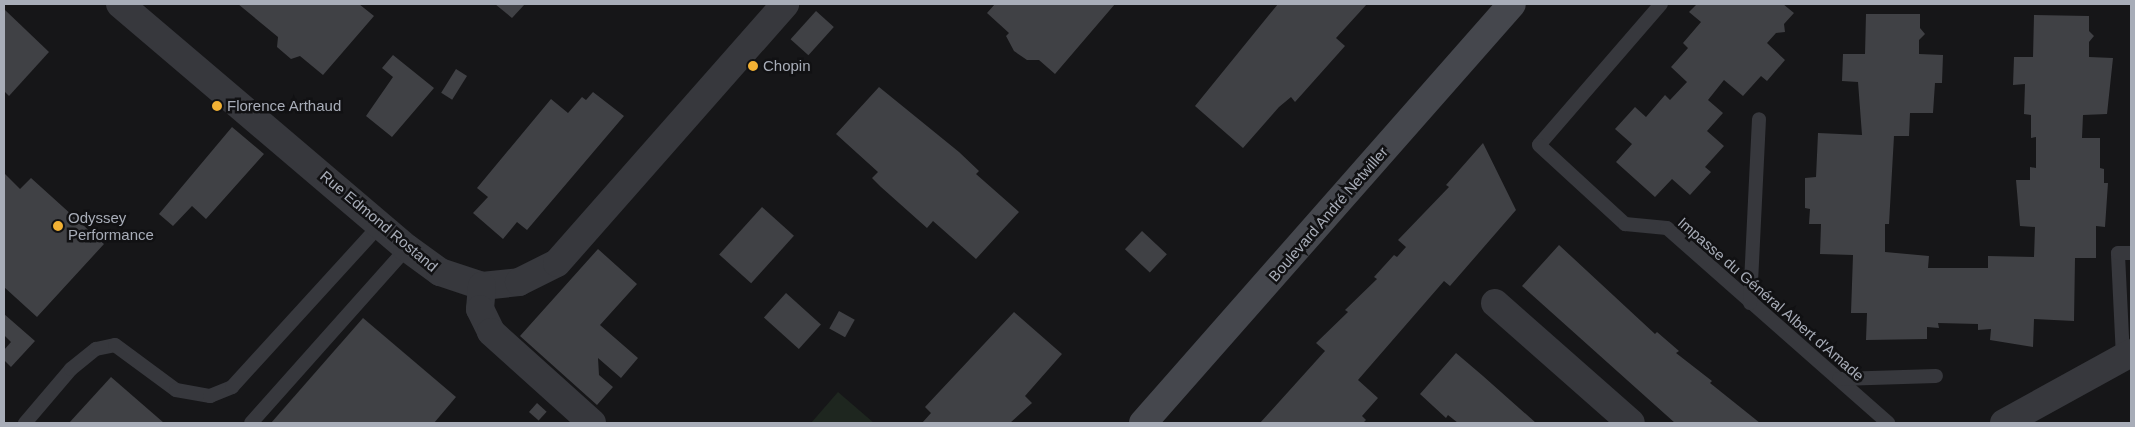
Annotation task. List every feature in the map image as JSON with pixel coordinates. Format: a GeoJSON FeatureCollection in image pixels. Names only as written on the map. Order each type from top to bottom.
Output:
{"type":"FeatureCollection","features":[{"type":"Feature","properties":{"kind":"main road","name":"Boulevard André Netwiller"},"geometry":{"type":"LineString","coordinates":[[1143,423],[1512,4]]}},
{"type":"Feature","properties":{"kind":"street","name":"Rue Edmond Rostand"},"geometry":{"type":"LineString","coordinates":[[120,4],[408,248],[440,272],[482,286],[519,282],[557,263],[783,4]]}},
{"type":"Feature","properties":{"kind":"street"},"geometry":{"type":"LineString","coordinates":[[482,286],[480,308],[491,332],[592,423]]}},
{"type":"Feature","properties":{"kind":"street"},"geometry":{"type":"LineString","coordinates":[[1495,304],[1630,423]]}},
{"type":"Feature","properties":{"kind":"street"},"geometry":{"type":"LineString","coordinates":[[2004,423],[2127,355]]}},
{"type":"Feature","properties":{"kind":"lane","name":"Impasse du Général Albert d'Amade"},"geometry":{"type":"LineString","coordinates":[[1661,4],[1539,146],[1625,224],[1667,228],[1888,423]]}},
{"type":"Feature","properties":{"kind":"lane"},"geometry":{"type":"LineString","coordinates":[[1750,303],[1759,119]]}},
{"type":"Feature","properties":{"kind":"lane"},"geometry":{"type":"LineString","coordinates":[[25,423],[71,369],[96,349],[116,345],[176,390],[210,396],[232,388],[381,224]]}},
{"type":"Feature","properties":{"kind":"lane"},"geometry":{"type":"LineString","coordinates":[[251,423],[408,248]]}},
{"type":"Feature","properties":{"kind":"lane"},"geometry":{"type":"LineString","coordinates":[[2127,355],[2118,253],[2131,253]]}},
{"type":"Feature","properties":{"kind":"lane"},"geometry":{"type":"LineString","coordinates":[[1839,379],[1936,376]]}},
{"type":"Feature","properties":{"kind":"shaded area"},"geometry":{"type":"Polygon","coordinates":[[[838,392],[874,423],[811,423],[838,392]]]}},
{"type":"Feature","properties":{"kind":"building"},"geometry":{"type":"Polygon","coordinates":[[[238,4],[359,4],[374,16],[323,75],[300,56],[291,59],[277,47],[278,37],[238,4]]]}},
{"type":"Feature","properties":{"kind":"building"},"geometry":{"type":"Polygon","coordinates":[[[495,4],[525,4],[512,18],[495,4]]]}},
{"type":"Feature","properties":{"kind":"building"},"geometry":{"type":"Polygon","coordinates":[[[995,4],[1115,4],[1055,74],[1039,60],[1027,60],[1014,51],[1006,36],[1009,33],[987,13],[995,4]]]}},
{"type":"Feature","properties":{"kind":"building"},"geometry":{"type":"Polygon","coordinates":[[[1278,4],[1367,4],[1336,38],[1345,46],[1295,102],[1291,97],[1279,107],[1243,148],[1195,106],[1278,4]]]}},
{"type":"Feature","properties":{"kind":"building"},"geometry":{"type":"Polygon","coordinates":[[[1697,4],[1783,4],[1794,13],[1784,24],[1785,32],[1776,33],[1767,43],[1785,60],[1767,81],[1761,76],[1743,96],[1724,80],[1708,100],[1723,113],[1707,131],[1724,146],[1705,167],[1711,172],[1690,195],[1672,179],[1655,197],[1616,162],[1632,144],[1615,129],[1635,107],[1646,117],[1665,95],[1670,100],[1687,82],[1671,67],[1688,48],[1683,43],[1701,22],[1689,12],[1697,4]]]}},
{"type":"Feature","properties":{"kind":"building"},"geometry":{"type":"Polygon","coordinates":[[[4,9],[49,52],[9,96],[4,91],[4,9]]]}},
{"type":"Feature","properties":{"kind":"building"},"geometry":{"type":"Polygon","coordinates":[[[816,11],[834,27],[808,55],[791,39],[816,11]]]}},
{"type":"Feature","properties":{"kind":"building"},"geometry":{"type":"Polygon","coordinates":[[[1866,14],[1920,14],[1920,28],[1925,34],[1919,40],[1919,54],[1943,55],[1942,83],[1935,83],[1933,113],[1910,113],[1909,136],[1894,136],[1889,224],[1885,224],[1885,252],[1929,256],[1928,268],[1988,268],[1988,256],[2034,257],[2035,227],[2020,226],[2016,180],[2030,180],[2030,167],[2036,168],[2036,137],[2031,138],[2031,115],[2024,114],[2025,84],[2013,85],[2014,57],[2033,57],[2034,15],[2089,16],[2089,31],[2094,36],[2089,42],[2089,57],[2113,58],[2107,114],[2083,115],[2082,138],[2100,138],[2100,168],[2104,169],[2104,183],[2108,183],[2105,227],[2096,226],[2096,258],[2075,258],[2074,321],[2034,319],[2033,347],[1990,340],[1991,329],[1978,330],[1978,324],[1938,323],[1939,328],[1927,327],[1927,339],[1866,340],[1867,313],[1851,313],[1853,255],[1820,254],[1821,224],[1809,224],[1810,209],[1805,208],[1805,178],[1816,177],[1818,133],[1862,135],[1858,82],[1842,81],[1843,54],[1865,54],[1866,14]]]}},
{"type":"Feature","properties":{"kind":"building"},"geometry":{"type":"Polygon","coordinates":[[[393,55],[434,88],[392,137],[366,116],[393,77],[382,68],[393,55]]]}},
{"type":"Feature","properties":{"kind":"building"},"geometry":{"type":"Polygon","coordinates":[[[456,69],[467,76],[452,100],[441,93],[456,69]]]}},
{"type":"Feature","properties":{"kind":"building"},"geometry":{"type":"Polygon","coordinates":[[[879,87],[959,152],[979,171],[976,174],[1019,212],[976,259],[933,221],[927,228],[881,187],[872,178],[878,172],[836,134],[879,87]]]}},
{"type":"Feature","properties":{"kind":"building"},"geometry":{"type":"Polygon","coordinates":[[[593,92],[624,116],[527,230],[517,222],[503,239],[473,213],[488,197],[477,188],[551,99],[568,113],[582,97],[586,100],[593,92]]]}},
{"type":"Feature","properties":{"kind":"building"},"geometry":{"type":"Polygon","coordinates":[[[232,127],[264,154],[206,219],[192,206],[173,226],[159,214],[232,127]]]}},
{"type":"Feature","properties":{"kind":"building"},"geometry":{"type":"Polygon","coordinates":[[[1483,143],[1516,210],[1450,286],[1444,281],[1358,380],[1378,398],[1362,416],[1366,420],[1363,423],[1260,423],[1325,351],[1316,343],[1348,312],[1345,310],[1377,279],[1374,277],[1394,255],[1397,257],[1406,247],[1398,240],[1449,187],[1446,185],[1483,143]]]}},
{"type":"Feature","properties":{"kind":"building"},"geometry":{"type":"Polygon","coordinates":[[[4,173],[20,189],[31,178],[104,244],[37,317],[4,287],[4,173]]]}},
{"type":"Feature","properties":{"kind":"building"},"geometry":{"type":"Polygon","coordinates":[[[762,207],[794,236],[751,283],[719,255],[762,207]]]}},
{"type":"Feature","properties":{"kind":"building"},"geometry":{"type":"Polygon","coordinates":[[[1142,231],[1167,254],[1150,272],[1125,249],[1142,231]]]}},
{"type":"Feature","properties":{"kind":"building"},"geometry":{"type":"Polygon","coordinates":[[[1559,245],[1655,334],[1657,332],[1679,351],[1676,353],[1712,381],[1710,383],[1760,423],[1675,423],[1522,286],[1559,245]]]}},
{"type":"Feature","properties":{"kind":"building"},"geometry":{"type":"Polygon","coordinates":[[[598,249],[637,284],[600,325],[638,358],[621,378],[598,358],[599,375],[613,387],[597,405],[520,336],[598,249]]]}},
{"type":"Feature","properties":{"kind":"building"},"geometry":{"type":"Polygon","coordinates":[[[786,293],[821,324],[799,349],[764,318],[786,293]]]}},
{"type":"Feature","properties":{"kind":"building"},"geometry":{"type":"Polygon","coordinates":[[[839,311],[855,320],[845,337],[829,328],[839,311]]]}},
{"type":"Feature","properties":{"kind":"building"},"geometry":{"type":"Polygon","coordinates":[[[1014,312],[1062,354],[1025,396],[1032,403],[1010,423],[922,423],[931,413],[925,407],[1014,312]]]}},
{"type":"Feature","properties":{"kind":"building"},"geometry":{"type":"Polygon","coordinates":[[[4,314],[35,341],[11,367],[4,360],[4,350],[11,342],[4,335],[4,314]]]}},
{"type":"Feature","properties":{"kind":"building"},"geometry":{"type":"Polygon","coordinates":[[[363,318],[456,397],[434,423],[271,423],[363,318]]]}},
{"type":"Feature","properties":{"kind":"building"},"geometry":{"type":"Polygon","coordinates":[[[1456,353],[1536,423],[1458,423],[1448,415],[1446,418],[1420,394],[1456,353]]]}},
{"type":"Feature","properties":{"kind":"building"},"geometry":{"type":"Polygon","coordinates":[[[111,377],[164,423],[69,423],[111,377]]]}},
{"type":"Feature","properties":{"kind":"building"},"geometry":{"type":"Polygon","coordinates":[[[537,403],[547,412],[539,421],[529,412],[537,403]]]}},
{"type":"Feature","properties":{"kind":"place","name":"Chopin"},"geometry":{"type":"Point","coordinates":[753,66]}},
{"type":"Feature","properties":{"kind":"place","name":"Florence Arthaud"},"geometry":{"type":"Point","coordinates":[217,106]}},
{"type":"Feature","properties":{"kind":"place","name":"Odyssey Performance"},"geometry":{"type":"Point","coordinates":[58,226]}}]}
